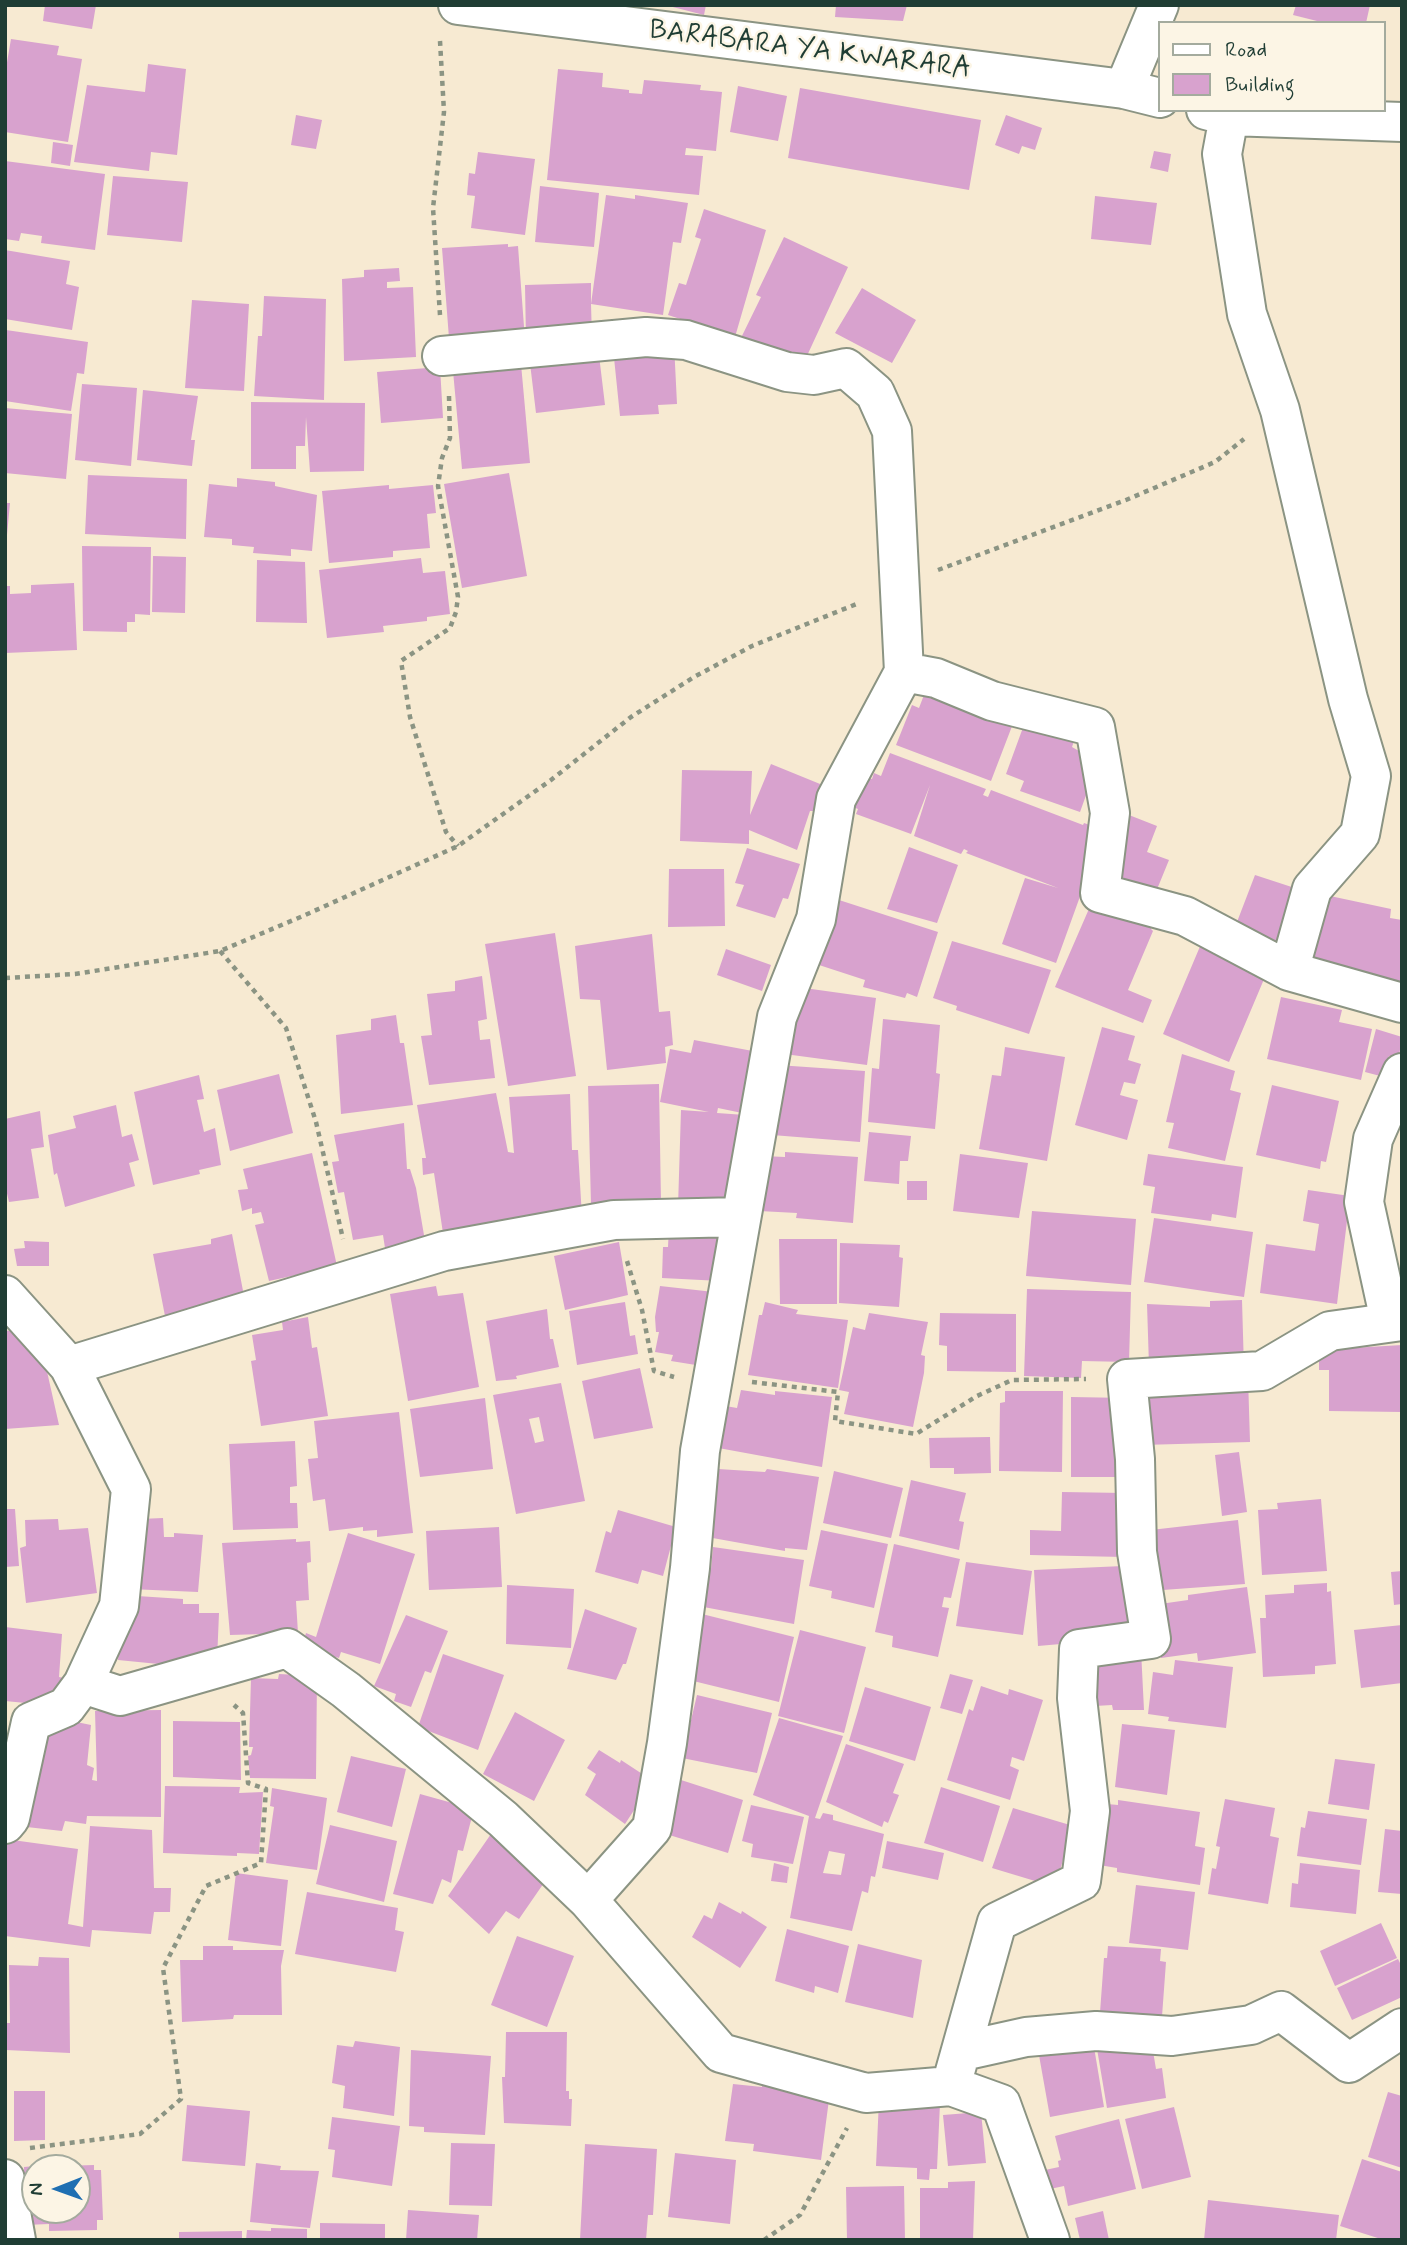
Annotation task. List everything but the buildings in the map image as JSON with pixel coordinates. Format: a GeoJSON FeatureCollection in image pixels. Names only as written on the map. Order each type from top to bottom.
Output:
{"type":"FeatureCollection","features":[{"type":"Feature","properties":{"kind":"street"},"geometry":{"type":"LineString","coordinates":[[1142,94],[1159,5]]}},
{"type":"Feature","properties":{"kind":"street","name":"BARABARA YA KWARARA"},"geometry":{"type":"LineString","coordinates":[[449,18],[1142,94]]}},
{"type":"Feature","properties":{"kind":"street"},"geometry":{"type":"LineString","coordinates":[[1289,971],[1312,889],[1360,834],[1371,776],[1348,699],[1280,410],[1247,314],[1218,113],[1402,122]]}},
{"type":"Feature","properties":{"kind":"street"},"geometry":{"type":"LineString","coordinates":[[442,356],[646,337],[686,340],[787,372],[814,374],[846,368],[875,393],[892,431],[904,671],[836,799],[816,919],[777,1017],[712,1379],[667,1743],[652,1828],[588,1900]]}},
{"type":"Feature","properties":{"kind":"street"},"geometry":{"type":"LineString","coordinates":[[904,671],[936,678],[992,701],[1095,727],[1110,813],[1100,893],[1185,916],[1289,971],[1402,1003]]}},
{"type":"Feature","properties":{"kind":"street"},"geometry":{"type":"LineString","coordinates":[[957,2068],[997,1922],[1081,1881],[1090,1811],[1077,1698],[1079,1649],[1151,1639],[1137,1552],[1135,1459],[1127,1379],[1262,1371],[1330,1331],[1396,1321],[1364,1202],[1373,1139],[1402,1073]]}},
{"type":"Feature","properties":{"kind":"street"},"geometry":{"type":"LineString","coordinates":[[69,1366],[444,1251],[614,1220],[740,1217]]}},
{"type":"Feature","properties":{"kind":"street"},"geometry":{"type":"LineString","coordinates":[[5,1294],[69,1366],[131,1489],[119,1606],[83,1684],[66,1707],[31,1722],[10,1818],[5,1824]]}},
{"type":"Feature","properties":{"kind":"street"},"geometry":{"type":"LineString","coordinates":[[83,1684],[120,1696],[287,1647],[346,1690],[503,1819],[588,1900],[721,2053],[866,2093],[957,2068],[1026,2037],[1096,2031],[1172,2036],[1251,2025],[1282,2011],[1349,2063],[1402,2028]]}},
{"type":"Feature","properties":{"kind":"street"},"geometry":{"type":"LineString","coordinates":[[957,2068],[1001,2104],[1050,2240]]}},
{"type":"Feature","properties":{"kind":"street"},"geometry":{"type":"LineString","coordinates":[[12,2164],[16,2240]]}},
{"type":"Feature","properties":{"kind":"path"},"geometry":{"type":"LineString","coordinates":[[449,18],[444,112],[433,208],[442,356],[451,408],[450,438],[442,458],[438,486],[458,597],[450,628],[401,661],[410,717],[446,832],[458,846]]}},
{"type":"Feature","properties":{"kind":"path"},"geometry":{"type":"LineString","coordinates":[[5,978],[75,974],[220,951],[458,846],[551,780],[631,717],[695,677],[752,646],[997,545],[1126,500],[1215,463],[1280,410]]}},
{"type":"Feature","properties":{"kind":"path"},"geometry":{"type":"LineString","coordinates":[[220,951],[286,1028],[316,1122],[352,1278]]}},
{"type":"Feature","properties":{"kind":"path"},"geometry":{"type":"LineString","coordinates":[[614,1220],[642,1310],[654,1371],[691,1382],[712,1379],[838,1392],[835,1421],[916,1434],[977,1396],[1012,1380],[1127,1379]]}},
{"type":"Feature","properties":{"kind":"path"},"geometry":{"type":"LineString","coordinates":[[12,2164],[140,2134],[181,2099],[163,1968],[206,1886],[261,1863],[266,1789],[248,1783],[243,1713],[198,1672]]}},
{"type":"Feature","properties":{"kind":"path"},"geometry":{"type":"LineString","coordinates":[[764,2240],[800,2215],[866,2093]]}}]}
